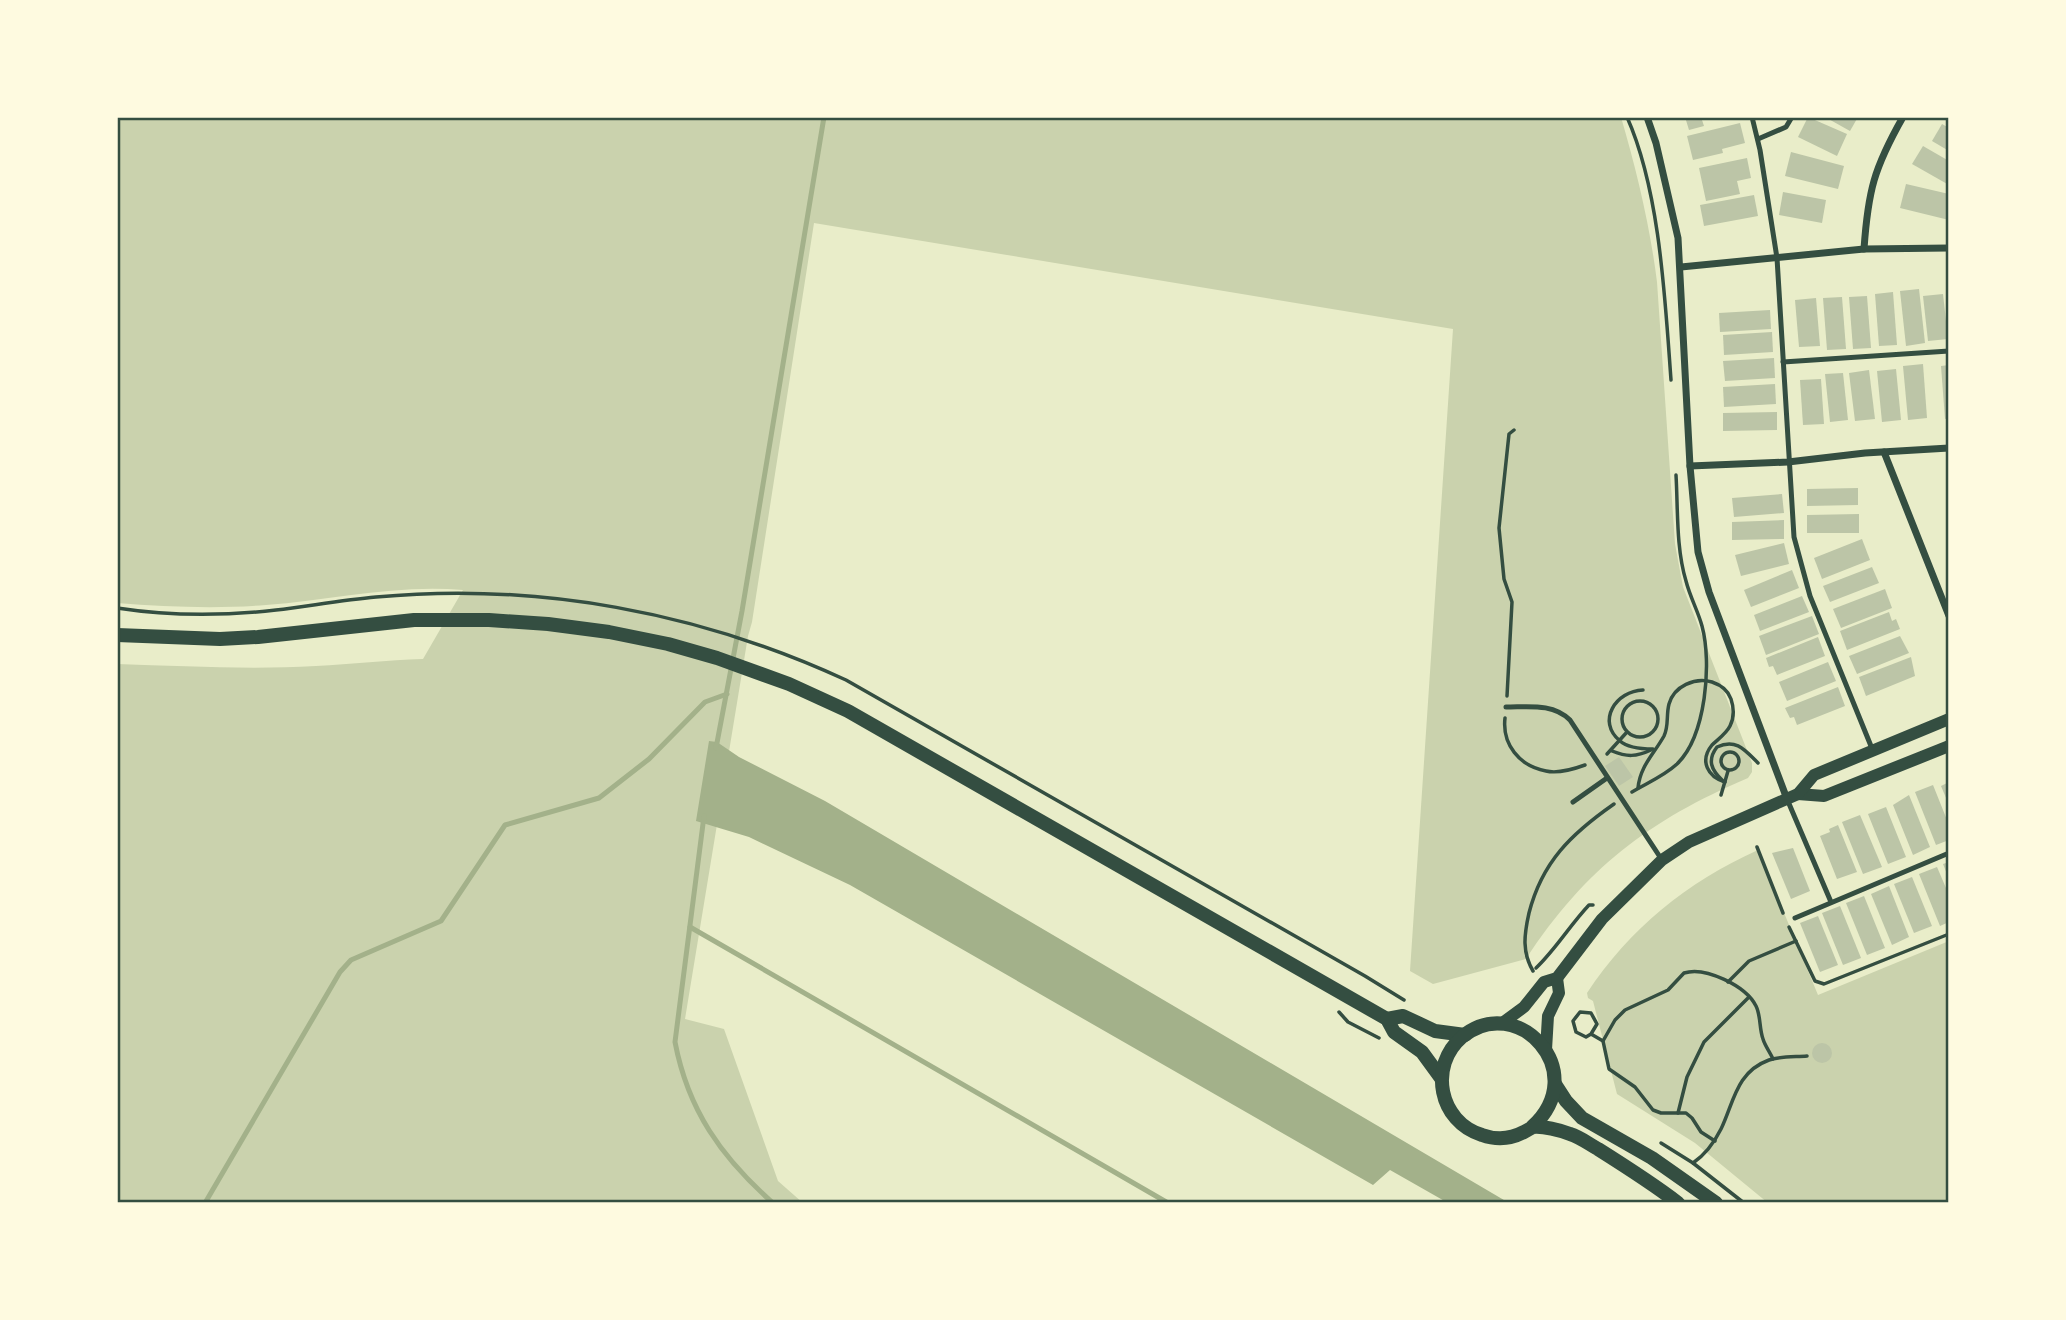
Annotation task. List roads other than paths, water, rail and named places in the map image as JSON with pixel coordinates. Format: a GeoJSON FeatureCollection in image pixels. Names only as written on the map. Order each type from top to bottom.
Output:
{"type":"FeatureCollection","features":[{"type":"Feature","properties":{"kind":"main road"},"geometry":{"type":"LineString","coordinates":[[117,635],[220,639],[414,620],[508,621],[609,632],[707,655],[789,684],[848,711],[1387,1019],[1394,1032],[1422,1052],[1441,1078],[1446,1102],[1451,1112],[1466,1128],[1498,1138],[1515,1136],[1532,1127],[1548,1111],[1555,1084],[1553,1066],[1546,1050],[1530,1034],[1501,1024],[1485,1026],[1465,1035],[1450,1051],[1441,1078]]}},
{"type":"Feature","properties":{"kind":"main road"},"geometry":{"type":"LineString","coordinates":[[1387,1019],[1403,1016],[1435,1031],[1465,1035]]}},
{"type":"Feature","properties":{"kind":"main road"},"geometry":{"type":"LineString","coordinates":[[1555,1084],[1582,1118],[1652,1158],[1716,1203]]}},
{"type":"Feature","properties":{"kind":"main road"},"geometry":{"type":"LineString","coordinates":[[1532,1127],[1573,1134],[1678,1203]]}},
{"type":"Feature","properties":{"kind":"street"},"geometry":{"type":"LineString","coordinates":[[1647,117],[1656,143],[1678,238],[1690,466],[1698,552],[1709,592],[1793,797]]}},
{"type":"Feature","properties":{"kind":"street"},"geometry":{"type":"LineString","coordinates":[[1864,249],[1871,185],[1885,148],[1903,117]]}},
{"type":"Feature","properties":{"kind":"street"},"geometry":{"type":"LineString","coordinates":[[1681,267],[1864,249],[1949,248]]}},
{"type":"Feature","properties":{"kind":"street"},"geometry":{"type":"LineString","coordinates":[[1690,466],[1788,462],[1949,447]]}},
{"type":"Feature","properties":{"kind":"street"},"geometry":{"type":"LineString","coordinates":[[1884,452],[1949,616]]}},
{"type":"Feature","properties":{"kind":"street"},"geometry":{"type":"LineString","coordinates":[[1793,797],[1814,775],[1949,719]]}},
{"type":"Feature","properties":{"kind":"street"},"geometry":{"type":"LineString","coordinates":[[1501,1024],[1524,1007],[1544,982],[1557,978],[1602,919],[1662,860],[1689,842],[1793,797],[1824,796],[1949,746]]}},
{"type":"Feature","properties":{"kind":"street"},"geometry":{"type":"LineString","coordinates":[[1546,1050],[1548,1016],[1559,993],[1557,978]]}},
{"type":"Feature","properties":{"kind":"lane"},"geometry":{"type":"LineString","coordinates":[[1752,117],[1777,258],[1794,537],[1810,596],[1872,751]]}},
{"type":"Feature","properties":{"kind":"lane"},"geometry":{"type":"LineString","coordinates":[[1758,139],[1786,127],[1792,117]]}},
{"type":"Feature","properties":{"kind":"lane"},"geometry":{"type":"LineString","coordinates":[[1783,362],[1949,351]]}},
{"type":"Feature","properties":{"kind":"lane"},"geometry":{"type":"LineString","coordinates":[[1506,707],[1551,708],[1562,712],[1570,720],[1662,860]]}},
{"type":"Feature","properties":{"kind":"lane"},"geometry":{"type":"LineString","coordinates":[[1573,802],[1608,778]]}},
{"type":"Feature","properties":{"kind":"lane"},"geometry":{"type":"LineString","coordinates":[[1793,797],[1831,902]]}},
{"type":"Feature","properties":{"kind":"lane"},"geometry":{"type":"LineString","coordinates":[[1794,918],[1949,853]]}},
{"type":"Feature","properties":{"kind":"waterway"},"geometry":{"type":"LineString","coordinates":[[716,748],[742,611],[824,117]]}},
{"type":"Feature","properties":{"kind":"waterway"},"geometry":{"type":"LineString","coordinates":[[205,1203],[340,972],[351,960],[441,921],[505,825],[599,798],[649,759],[705,702],[727,694]]}},
{"type":"Feature","properties":{"kind":"waterway"},"geometry":{"type":"LineString","coordinates":[[704,816],[675,1042],[688,1089],[709,1131],[738,1168],[773,1203]]}},
{"type":"Feature","properties":{"kind":"waterway"},"geometry":{"type":"LineString","coordinates":[[690,927],[1168,1203]]}}]}
